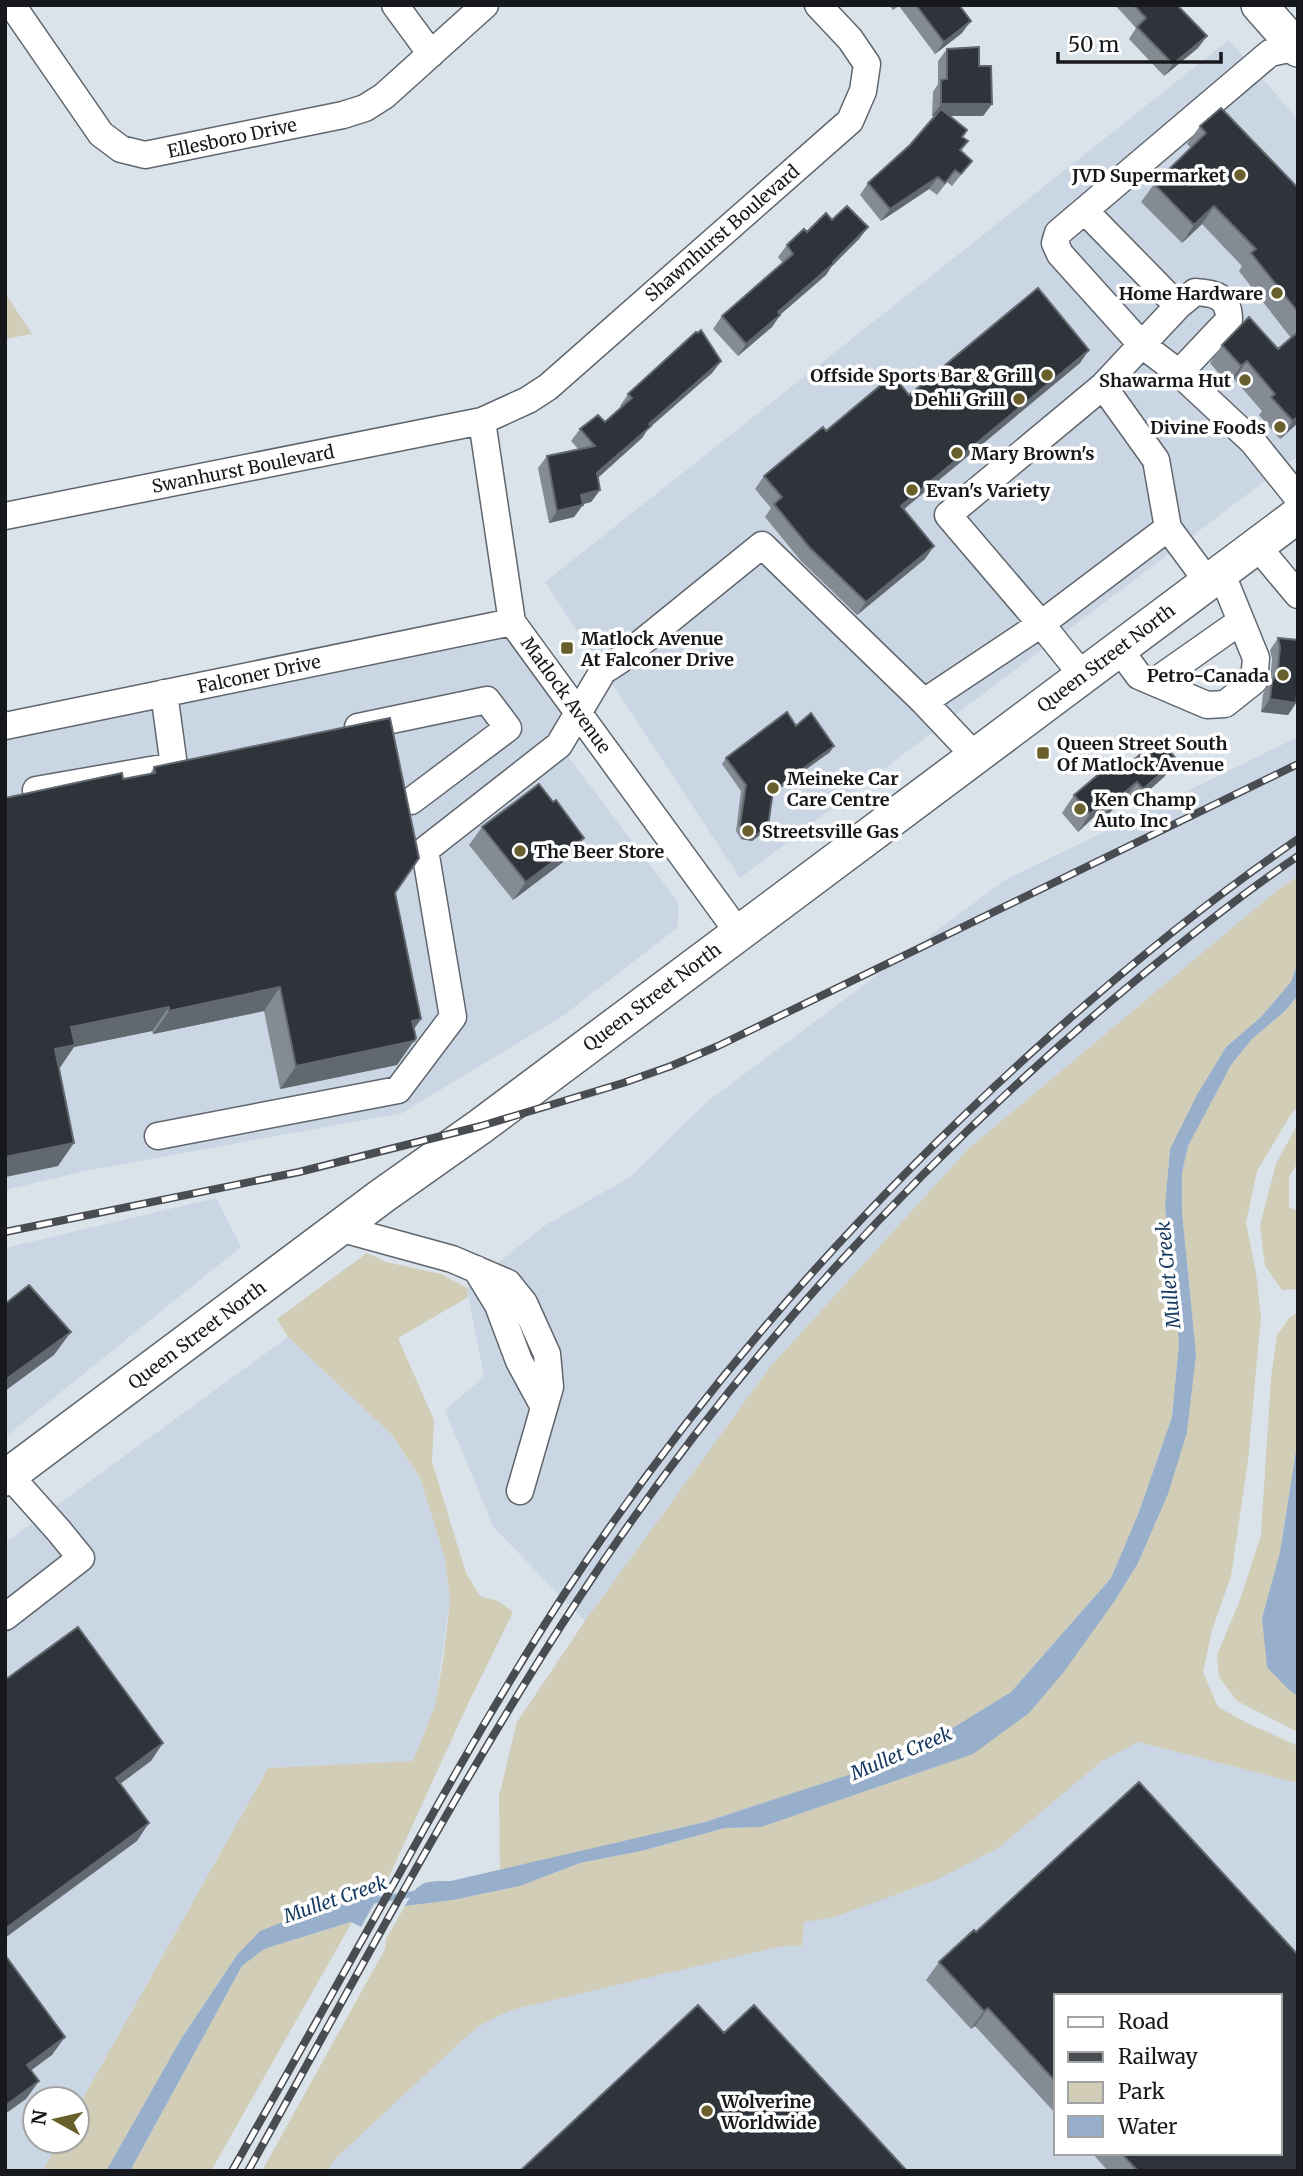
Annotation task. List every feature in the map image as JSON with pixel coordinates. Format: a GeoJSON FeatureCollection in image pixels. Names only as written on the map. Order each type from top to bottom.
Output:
{"type":"FeatureCollection","features":[{"type":"Feature","properties":{"kind":"main road"},"geometry":{"type":"LineString","coordinates":[[1259,5],[1297,48]]}},
{"type":"Feature","properties":{"kind":"main road","name":"Queen Street North"},"geometry":{"type":"LineString","coordinates":[[7,1477],[1298,515]]}},
{"type":"Feature","properties":{"kind":"street","name":"Ellesboro Drive"},"geometry":{"type":"LineString","coordinates":[[12,5],[101,134],[113,145],[136,154],[153,154],[365,108],[384,96],[485,5]]}},
{"type":"Feature","properties":{"kind":"street"},"geometry":{"type":"LineString","coordinates":[[395,5],[431,54]]}},
{"type":"Feature","properties":{"kind":"street","name":"Shawnhurst Boulevard"},"geometry":{"type":"LineString","coordinates":[[482,421],[528,401],[548,387],[850,121],[863,91],[867,64],[850,39],[818,5]]}},
{"type":"Feature","properties":{"kind":"street"},"geometry":{"type":"LineString","coordinates":[[1297,48],[1270,52],[1219,113],[1085,211],[1058,233],[1055,243],[1060,254],[1141,344],[1178,373],[1253,442],[1298,498]]}},
{"type":"Feature","properties":{"kind":"street"},"geometry":{"type":"LineString","coordinates":[[1085,211],[1178,306]]}},
{"type":"Feature","properties":{"kind":"street"},"geometry":{"type":"LineString","coordinates":[[1083,676],[948,515],[1103,386],[1178,306],[1195,292],[1207,292],[1220,297],[1229,308],[1229,320],[1178,373]]}},
{"type":"Feature","properties":{"kind":"street"},"geometry":{"type":"LineString","coordinates":[[1103,386],[1156,460],[1168,528],[1215,577],[1244,630],[1255,658],[1254,681],[1225,704],[1207,705],[1139,676],[1119,649]]}},
{"type":"Feature","properties":{"kind":"street","name":"Swanhurst Boulevard"},"geometry":{"type":"LineString","coordinates":[[5,516],[482,421]]}},
{"type":"Feature","properties":{"kind":"street","name":"Matlock Avenue"},"geometry":{"type":"LineString","coordinates":[[482,421],[512,622],[738,932]]}},
{"type":"Feature","properties":{"kind":"street"},"geometry":{"type":"LineString","coordinates":[[924,702],[1041,624],[1168,528]]}},
{"type":"Feature","properties":{"kind":"street"},"geometry":{"type":"LineString","coordinates":[[158,1136],[398,1090],[453,1017],[425,850],[559,745],[603,671],[762,545],[924,702],[975,756]]}},
{"type":"Feature","properties":{"kind":"street"},"geometry":{"type":"LineString","coordinates":[[1257,546],[1298,595]]}},
{"type":"Feature","properties":{"kind":"street","name":"Falconer Drive"},"geometry":{"type":"LineString","coordinates":[[5,726],[512,622]]}},
{"type":"Feature","properties":{"kind":"street"},"geometry":{"type":"LineString","coordinates":[[1163,686],[1244,630]]}},
{"type":"Feature","properties":{"kind":"street"},"geometry":{"type":"LineString","coordinates":[[164,693],[174,766]]}},
{"type":"Feature","properties":{"kind":"street"},"geometry":{"type":"LineString","coordinates":[[338,731],[487,700],[508,729],[411,801]]}},
{"type":"Feature","properties":{"kind":"street"},"geometry":{"type":"LineString","coordinates":[[36,790],[202,760]]}},
{"type":"Feature","properties":{"kind":"street"},"geometry":{"type":"LineString","coordinates":[[339,1228],[453,1259],[508,1283],[524,1303],[547,1354],[550,1387],[520,1492]]}},
{"type":"Feature","properties":{"kind":"street"},"geometry":{"type":"LineString","coordinates":[[5,1617],[81,1558],[7,1477]]}},
{"type":"Feature","properties":{"kind":"shaded area"},"geometry":{"type":"Polygon","coordinates":[[[1229,40],[1298,120],[1298,456],[740,878],[545,582],[1229,40]]]}},
{"type":"Feature","properties":{"kind":"shaded area"},"geometry":{"type":"Polygon","coordinates":[[[512,622],[579,712],[559,745],[679,903],[677,928],[564,1015],[402,1113],[85,1171],[5,1190],[5,726],[512,622]]]}},
{"type":"Feature","properties":{"kind":"shaded area"},"geometry":{"type":"Polygon","coordinates":[[[1298,737],[1298,876],[1275,892],[969,1148],[770,1367],[585,1621],[494,1528],[445,1410],[484,1377],[467,1288],[544,1226],[630,1177],[708,1101],[1005,880],[1298,737]]]}},
{"type":"Feature","properties":{"kind":"shaded area"},"geometry":{"type":"Polygon","coordinates":[[[216,1198],[241,1247],[5,1437],[5,1248],[216,1198]]]}},
{"type":"Feature","properties":{"kind":"shaded area"},"geometry":{"type":"Polygon","coordinates":[[[288,1337],[392,1435],[420,1478],[445,1558],[450,1600],[435,1706],[413,1761],[268,1768],[90,2085],[21,2085],[21,2155],[52,2155],[43,2171],[5,2171],[5,1543],[288,1337]]]}},
{"type":"Feature","properties":{"kind":"shaded area"},"geometry":{"type":"Polygon","coordinates":[[[1029,1713],[1298,1783],[1298,2171],[294,2171],[410,1961],[1029,1713]]]}},
{"type":"Feature","properties":{"kind":"green space"},"geometry":{"type":"Polygon","coordinates":[[[5,293],[32,334],[5,339],[5,293]]]}},
{"type":"Feature","properties":{"kind":"green space"},"geometry":{"type":"Polygon","coordinates":[[[1298,876],[1298,962],[1291,982],[1261,1017],[1226,1047],[1170,1149],[1165,1207],[1179,1343],[1172,1417],[1139,1512],[1111,1578],[1011,1692],[909,1755],[705,1822],[500,1870],[499,1796],[517,1722],[585,1621],[770,1367],[969,1148],[1275,892],[1298,876]]]}},
{"type":"Feature","properties":{"kind":"green space"},"geometry":{"type":"Polygon","coordinates":[[[1298,995],[1298,1107],[1291,1114],[1257,1171],[1246,1223],[1261,1316],[1248,1460],[1231,1576],[1212,1630],[1203,1672],[1218,1707],[1298,1746],[1298,1783],[1138,1742],[1102,1761],[998,1848],[936,1880],[834,1917],[804,1922],[802,1946],[773,1948],[519,2008],[498,2016],[468,2035],[336,2158],[327,2171],[262,2171],[385,1949],[386,1939],[405,1906],[453,1900],[520,1886],[580,1863],[641,1851],[725,1828],[761,1827],[973,1754],[1116,1599],[1138,1563],[1168,1494],[1196,1354],[1182,1212],[1182,1173],[1188,1146],[1231,1065],[1252,1039],[1286,1010],[1298,995]]]}},
{"type":"Feature","properties":{"kind":"green space"},"geometry":{"type":"Polygon","coordinates":[[[1298,1123],[1298,1162],[1289,1177],[1289,1207],[1298,1211],[1298,1289],[1282,1290],[1265,1266],[1260,1225],[1276,1164],[1298,1123]]]}},
{"type":"Feature","properties":{"kind":"green space"},"geometry":{"type":"Polygon","coordinates":[[[367,1253],[386,1262],[441,1274],[467,1288],[468,1297],[398,1338],[434,1420],[432,1462],[466,1573],[480,1596],[498,1601],[513,1612],[387,1881],[358,1892],[237,1955],[181,2039],[106,2171],[43,2171],[52,2155],[91,2155],[90,2085],[268,1768],[413,1761],[435,1706],[450,1600],[445,1558],[420,1478],[392,1435],[288,1337],[277,1319],[367,1253]]]}},
{"type":"Feature","properties":{"kind":"green space"},"geometry":{"type":"Polygon","coordinates":[[[1298,1313],[1298,1438],[1280,1552],[1262,1618],[1289,1690],[1298,1696],[1298,1732],[1237,1701],[1219,1677],[1217,1655],[1240,1600],[1261,1535],[1271,1378],[1277,1335],[1290,1317],[1298,1313]]]}},
{"type":"Feature","properties":{"kind":"green space"},"geometry":{"type":"Polygon","coordinates":[[[352,1922],[211,2171],[130,2171],[242,1966],[264,1949],[352,1922]]]}},
{"type":"Feature","properties":{"kind":"water"},"geometry":{"type":"Polygon","coordinates":[[[1298,962],[1298,995],[1286,1010],[1252,1039],[1231,1065],[1188,1146],[1182,1173],[1182,1212],[1196,1354],[1187,1432],[1168,1494],[1138,1563],[1116,1599],[1063,1673],[1029,1713],[973,1754],[761,1827],[725,1828],[641,1851],[580,1863],[520,1886],[453,1900],[405,1906],[418,1887],[427,1882],[451,1881],[705,1822],[909,1755],[1011,1692],[1111,1578],[1139,1512],[1172,1417],[1179,1343],[1165,1207],[1170,1149],[1197,1095],[1226,1047],[1261,1017],[1291,982],[1298,962]]]}},
{"type":"Feature","properties":{"kind":"water"},"geometry":{"type":"Polygon","coordinates":[[[1298,1438],[1298,1696],[1267,1667],[1262,1618],[1280,1552],[1298,1438]]]}},
{"type":"Feature","properties":{"kind":"water"},"geometry":{"type":"Polygon","coordinates":[[[387,1881],[361,1927],[351,1922],[264,1949],[242,1966],[130,2171],[106,2171],[181,2039],[237,1955],[260,1931],[387,1881]]]}},
{"type":"Feature","properties":{"kind":"building"},"geometry":{"type":"Polygon","coordinates":[[[916,5],[959,5],[971,21],[944,42],[916,5]]]}},
{"type":"Feature","properties":{"kind":"building"},"geometry":{"type":"Polygon","coordinates":[[[1134,5],[1177,5],[1207,36],[1173,64],[1137,27],[1146,18],[1134,5]]]}},
{"type":"Feature","properties":{"kind":"building"},"geometry":{"type":"Polygon","coordinates":[[[979,47],[979,66],[991,66],[992,104],[941,104],[941,80],[947,79],[947,49],[979,47]]]}},
{"type":"Feature","properties":{"kind":"building"},"geometry":{"type":"Polygon","coordinates":[[[1221,108],[1298,188],[1298,312],[1251,253],[1256,249],[1214,206],[1194,225],[1154,184],[1206,133],[1200,126],[1221,108]]]}},
{"type":"Feature","properties":{"kind":"building"},"geometry":{"type":"Polygon","coordinates":[[[941,109],[967,130],[962,137],[968,141],[960,150],[972,161],[961,174],[955,170],[945,183],[938,177],[890,209],[868,183],[910,145],[941,109]]]}},
{"type":"Feature","properties":{"kind":"building"},"geometry":{"type":"Polygon","coordinates":[[[847,206],[868,227],[834,263],[778,312],[780,315],[746,344],[722,316],[793,254],[787,245],[804,229],[807,232],[826,213],[832,220],[847,206]]]}},
{"type":"Feature","properties":{"kind":"building"},"geometry":{"type":"Polygon","coordinates":[[[1038,288],[1089,350],[901,506],[934,546],[866,602],[810,548],[774,504],[782,497],[764,476],[823,427],[826,431],[893,375],[909,395],[1038,288]]]}},
{"type":"Feature","properties":{"kind":"building"},"geometry":{"type":"Polygon","coordinates":[[[1249,317],[1278,349],[1298,332],[1298,416],[1293,421],[1271,397],[1275,394],[1247,361],[1241,366],[1222,345],[1249,317]]]}},
{"type":"Feature","properties":{"kind":"building"},"geometry":{"type":"Polygon","coordinates":[[[701,330],[721,361],[597,473],[600,490],[581,495],[583,505],[557,511],[547,456],[595,446],[580,429],[598,415],[605,422],[632,398],[628,394],[701,330]]]}},
{"type":"Feature","properties":{"kind":"building"},"geometry":{"type":"Polygon","coordinates":[[[1278,638],[1298,640],[1296,703],[1270,699],[1272,682],[1278,670],[1278,638]]]}},
{"type":"Feature","properties":{"kind":"building"},"geometry":{"type":"Polygon","coordinates":[[[787,712],[796,726],[811,713],[834,746],[773,791],[768,826],[756,835],[746,833],[740,825],[746,785],[726,758],[787,712]]]}},
{"type":"Feature","properties":{"kind":"building"},"geometry":{"type":"Polygon","coordinates":[[[390,718],[419,858],[395,893],[421,1019],[412,1021],[416,1038],[414,1041],[296,1066],[280,987],[169,1011],[169,1007],[71,1027],[75,1045],[55,1049],[74,1143],[5,1157],[5,798],[122,773],[123,779],[155,773],[154,767],[390,718]]]}},
{"type":"Feature","properties":{"kind":"building"},"geometry":{"type":"Polygon","coordinates":[[[1159,738],[1177,760],[1143,789],[1137,782],[1112,803],[1108,798],[1090,814],[1074,795],[1119,757],[1127,766],[1159,738]]]}},
{"type":"Feature","properties":{"kind":"building","name":"The Beer Store"},"geometry":{"type":"Polygon","coordinates":[[[539,784],[553,802],[556,800],[584,838],[526,882],[482,827],[539,784]]]}},
{"type":"Feature","properties":{"kind":"building"},"geometry":{"type":"Polygon","coordinates":[[[29,1285],[71,1332],[5,1380],[5,1304],[29,1285]]]}},
{"type":"Feature","properties":{"kind":"building"},"geometry":{"type":"Polygon","coordinates":[[[78,1627],[163,1743],[116,1778],[149,1823],[5,1929],[5,1680],[78,1627]]]}},
{"type":"Feature","properties":{"kind":"building"},"geometry":{"type":"Polygon","coordinates":[[[1139,1782],[1298,1955],[1298,2171],[1138,2171],[1123,2155],[1282,2155],[1282,1994],[1054,1994],[1054,2080],[988,2008],[984,2011],[939,1962],[974,1930],[976,1932],[1139,1782]]]}},
{"type":"Feature","properties":{"kind":"building"},"geometry":{"type":"Polygon","coordinates":[[[5,1955],[65,2037],[27,2065],[39,2081],[34,2085],[21,2085],[21,2094],[5,2106],[5,1955]]]}},
{"type":"Feature","properties":{"kind":"building","name":"Wolverine Worldwide"},"geometry":{"type":"Polygon","coordinates":[[[698,2005],[724,2033],[754,2005],[907,2171],[520,2171],[698,2005]]]}},
{"type":"Feature","properties":{"kind":"waterway","name":"Mullet Creek"},"geometry":{"type":"LineString","coordinates":[[371,1901],[419,1893]]}},
{"type":"Feature","properties":{"kind":"railway"},"geometry":{"type":"LineString","coordinates":[[5,1232],[299,1172],[481,1126],[671,1066],[718,1046],[1298,764]]}},
{"type":"Feature","properties":{"kind":"railway"},"geometry":{"type":"LineString","coordinates":[[232,2171],[438,1804],[521,1663],[616,1518],[670,1444],[785,1303],[846,1235],[974,1106],[1134,963],[1231,887],[1298,839]]}},
{"type":"Feature","properties":{"kind":"railway"},"geometry":{"type":"LineString","coordinates":[[248,2171],[408,1883],[533,1670],[636,1515],[698,1431],[764,1349],[833,1270],[904,1194],[979,1120],[1135,981],[1215,916],[1298,856]]}},
{"type":"Feature","properties":{"kind":"place","name":"JVD Supermarket"},"geometry":{"type":"Point","coordinates":[1240,175]}},
{"type":"Feature","properties":{"kind":"place","name":"Home Hardware"},"geometry":{"type":"Point","coordinates":[1277,293]}},
{"type":"Feature","properties":{"kind":"place","name":"Offside Sports Bar & Grill"},"geometry":{"type":"Point","coordinates":[1047,375]}},
{"type":"Feature","properties":{"kind":"place","name":"Shawarma Hut"},"geometry":{"type":"Point","coordinates":[1245,380]}},
{"type":"Feature","properties":{"kind":"place","name":"Dehli Grill"},"geometry":{"type":"Point","coordinates":[1019,399]}},
{"type":"Feature","properties":{"kind":"place","name":"Divine Foods"},"geometry":{"type":"Point","coordinates":[1280,427]}},
{"type":"Feature","properties":{"kind":"place","name":"Mary Brown's"},"geometry":{"type":"Point","coordinates":[957,453]}},
{"type":"Feature","properties":{"kind":"place","name":"Evan's Variety"},"geometry":{"type":"Point","coordinates":[912,490]}},
{"type":"Feature","properties":{"kind":"place","name":"Matlock Avenue At Falconer Drive"},"geometry":{"type":"Point","coordinates":[567,648]}},
{"type":"Feature","properties":{"kind":"place","name":"Petro-Canada"},"geometry":{"type":"Point","coordinates":[1283,675]}},
{"type":"Feature","properties":{"kind":"place","name":"Queen Street South Of Matlock Avenue"},"geometry":{"type":"Point","coordinates":[1043,753]}},
{"type":"Feature","properties":{"kind":"place","name":"Meineke Car Care Centre"},"geometry":{"type":"Point","coordinates":[773,788]}},
{"type":"Feature","properties":{"kind":"place","name":"Ken Champ Auto Inc"},"geometry":{"type":"Point","coordinates":[1080,809]}},
{"type":"Feature","properties":{"kind":"place","name":"Streetsville Gas"},"geometry":{"type":"Point","coordinates":[748,831]}},
{"type":"Feature","properties":{"kind":"place","name":"The Beer Store"},"geometry":{"type":"Point","coordinates":[520,851]}},
{"type":"Feature","properties":{"kind":"place","name":"Wolverine Worldwide"},"geometry":{"type":"Point","coordinates":[707,2111]}}]}
